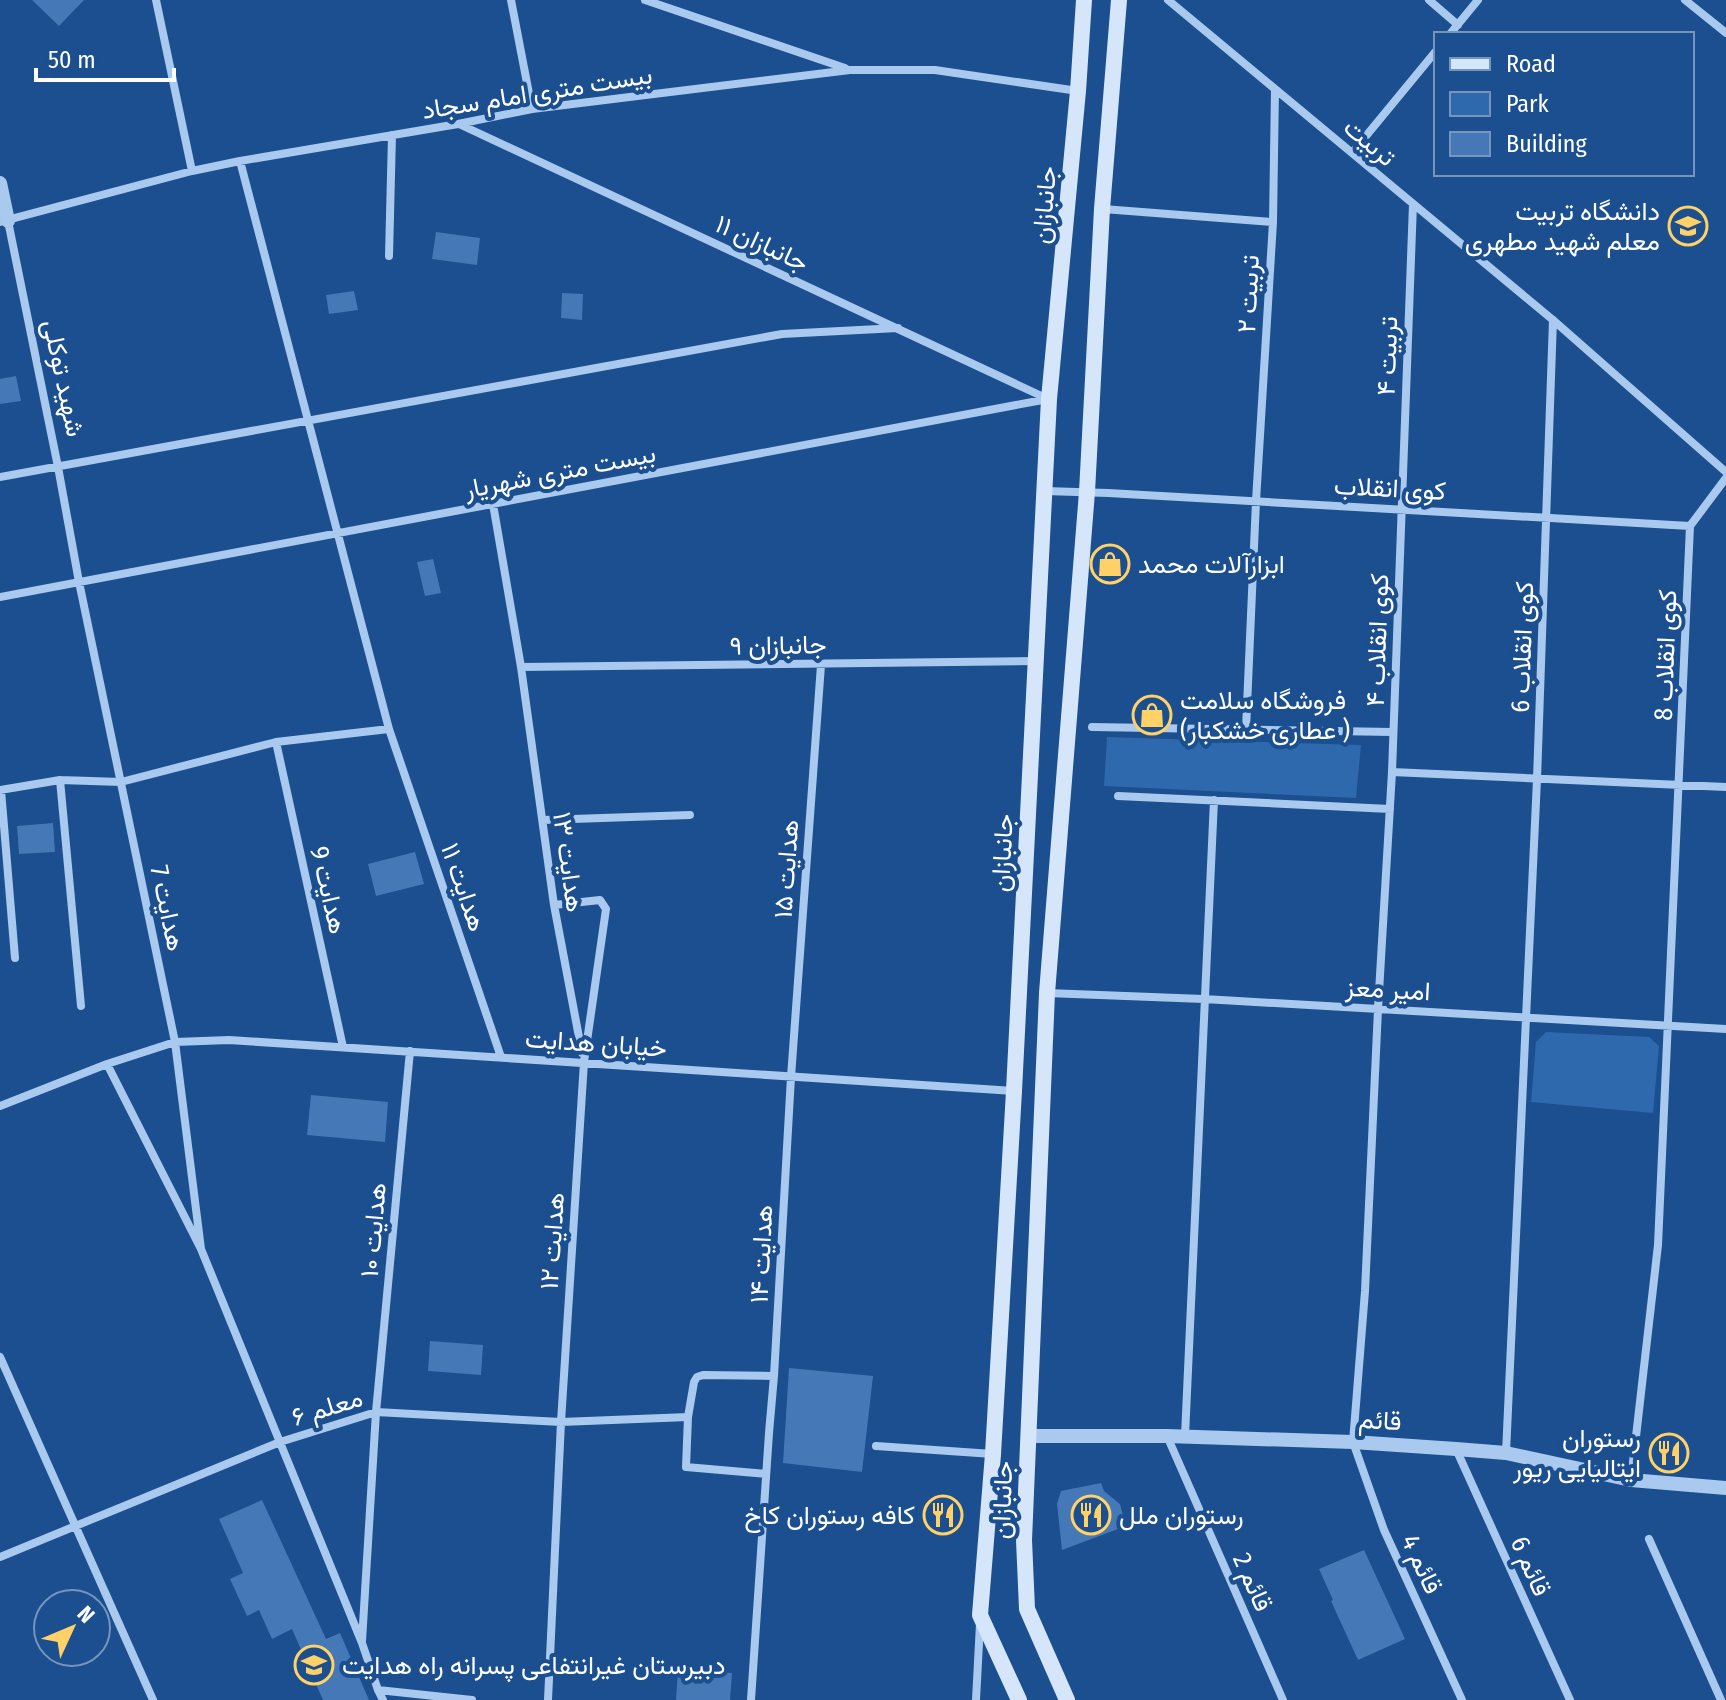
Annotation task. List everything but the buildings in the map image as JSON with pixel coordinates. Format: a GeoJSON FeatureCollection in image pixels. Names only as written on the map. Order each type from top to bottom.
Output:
{"type":"FeatureCollection","features":[{"type":"Feature","properties":{"kind":"main road","name":"جانبازان"},"geometry":{"type":"LineString","coordinates":[[1019,1700],[980,1615],[993,1454],[1014,1091],[1049,399],[1084,0]]}},
{"type":"Feature","properties":{"kind":"main road","name":"جانبازان"},"geometry":{"type":"LineString","coordinates":[[1067,1700],[1027,1609],[1024,1540],[1047,993],[1087,492],[1102,209],[1119,0]]}},
{"type":"Feature","properties":{"kind":"street"},"geometry":{"type":"LineString","coordinates":[[156,0],[192,171]]}},
{"type":"Feature","properties":{"kind":"street"},"geometry":{"type":"LineString","coordinates":[[511,0],[532,109]]}},
{"type":"Feature","properties":{"kind":"street"},"geometry":{"type":"LineString","coordinates":[[645,0],[662,3],[850,70]]}},
{"type":"Feature","properties":{"kind":"street","name":"تربیت"},"geometry":{"type":"LineString","coordinates":[[1168,0],[1553,320],[1726,472]]}},
{"type":"Feature","properties":{"kind":"street"},"geometry":{"type":"LineString","coordinates":[[1429,0],[1458,25]]}},
{"type":"Feature","properties":{"kind":"street"},"geometry":{"type":"LineString","coordinates":[[1452,32],[1478,0]]}},
{"type":"Feature","properties":{"kind":"street"},"geometry":{"type":"LineString","coordinates":[[1685,0],[1726,33]]}},
{"type":"Feature","properties":{"kind":"street"},"geometry":{"type":"LineString","coordinates":[[1352,153],[1434,53]]}},
{"type":"Feature","properties":{"kind":"street","name":"بیست متری امام سجاد"},"geometry":{"type":"LineString","coordinates":[[4,222],[240,161],[532,109],[850,70],[935,70],[1078,91]]}},
{"type":"Feature","properties":{"kind":"street","name":"تربیت ۲"},"geometry":{"type":"LineString","coordinates":[[1246,729],[1273,222],[1275,89]]}},
{"type":"Feature","properties":{"kind":"street","name":"جانبازان ۱۱"},"geometry":{"type":"LineString","coordinates":[[458,124],[1049,399]]}},
{"type":"Feature","properties":{"kind":"street"},"geometry":{"type":"LineString","coordinates":[[389,256],[392,135]]}},
{"type":"Feature","properties":{"kind":"street","name":"هدایت ۱۱"},"geometry":{"type":"LineString","coordinates":[[240,161],[389,729],[501,1057]]}},
{"type":"Feature","properties":{"kind":"street","name":"شهید توکلی"},"geometry":{"type":"LineString","coordinates":[[0,183],[4,222],[58,467],[121,782]]}},
{"type":"Feature","properties":{"kind":"street","name":"تربیت ۴"},"geometry":{"type":"LineString","coordinates":[[1402,509],[1413,204]]}},
{"type":"Feature","properties":{"kind":"street"},"geometry":{"type":"LineString","coordinates":[[1102,209],[1273,222]]}},
{"type":"Feature","properties":{"kind":"street","name":"کوی انقلاب 6"},"geometry":{"type":"LineString","coordinates":[[1506,1453],[1537,779],[1553,320]]}},
{"type":"Feature","properties":{"kind":"street"},"geometry":{"type":"LineString","coordinates":[[0,477],[782,334],[898,328]]}},
{"type":"Feature","properties":{"kind":"street","name":"بیست متری شهریار"},"geometry":{"type":"LineString","coordinates":[[0,597],[1049,399]]}},
{"type":"Feature","properties":{"kind":"street"},"geometry":{"type":"LineString","coordinates":[[1690,526],[1726,478]]}},
{"type":"Feature","properties":{"kind":"street","name":"کوی انقلاب"},"geometry":{"type":"LineString","coordinates":[[1045,491],[1690,526]]}},
{"type":"Feature","properties":{"kind":"street","name":"هدایت ۱۳"},"geometry":{"type":"LineString","coordinates":[[493,504],[521,667],[554,905],[584,1062]]}},
{"type":"Feature","properties":{"kind":"street","name":"کوی انقلاب ۴"},"geometry":{"type":"LineString","coordinates":[[1353,1442],[1365,1291],[1392,772],[1402,509]]}},
{"type":"Feature","properties":{"kind":"street","name":"کوی انقلاب 8"},"geometry":{"type":"LineString","coordinates":[[1631,1480],[1658,1245],[1690,526]]}},
{"type":"Feature","properties":{"kind":"street","name":"جانبازان ۹"},"geometry":{"type":"LineString","coordinates":[[521,667],[1036,661]]}},
{"type":"Feature","properties":{"kind":"street","name":"هدایت ۱۵"},"geometry":{"type":"LineString","coordinates":[[791,1077],[821,665]]}},
{"type":"Feature","properties":{"kind":"street"},"geometry":{"type":"LineString","coordinates":[[1092,727],[1393,732]]}},
{"type":"Feature","properties":{"kind":"street"},"geometry":{"type":"LineString","coordinates":[[15,958],[0,790],[60,780],[121,782],[276,742],[389,729]]}},
{"type":"Feature","properties":{"kind":"street","name":"هدایت 9"},"geometry":{"type":"LineString","coordinates":[[276,742],[343,1047]]}},
{"type":"Feature","properties":{"kind":"street"},"geometry":{"type":"LineString","coordinates":[[1392,772],[1726,787]]}},
{"type":"Feature","properties":{"kind":"street"},"geometry":{"type":"LineString","coordinates":[[60,780],[81,1006]]}},
{"type":"Feature","properties":{"kind":"street","name":"هدایت 7"},"geometry":{"type":"LineString","coordinates":[[121,782],[175,1042],[201,1249]]}},
{"type":"Feature","properties":{"kind":"street"},"geometry":{"type":"LineString","coordinates":[[1118,796],[1390,809]]}},
{"type":"Feature","properties":{"kind":"street"},"geometry":{"type":"LineString","coordinates":[[1185,1436],[1214,800]]}},
{"type":"Feature","properties":{"kind":"street"},"geometry":{"type":"LineString","coordinates":[[543,820],[690,815]]}},
{"type":"Feature","properties":{"kind":"street"},"geometry":{"type":"LineString","coordinates":[[554,905],[600,900],[606,909],[584,1062]]}},
{"type":"Feature","properties":{"kind":"street","name":"امیر معز"},"geometry":{"type":"LineString","coordinates":[[1047,993],[1726,1029]]}},
{"type":"Feature","properties":{"kind":"street","name":"خیابان هدایت"},"geometry":{"type":"LineString","coordinates":[[1,1105],[107,1064],[175,1042],[229,1040],[1014,1091]]}},
{"type":"Feature","properties":{"kind":"street","name":"هدایت ۱۰"},"geometry":{"type":"LineString","coordinates":[[362,1643],[376,1412],[410,1051]]}},
{"type":"Feature","properties":{"kind":"street","name":"هدایت ۱۲"},"geometry":{"type":"LineString","coordinates":[[548,1700],[561,1422],[584,1062]]}},
{"type":"Feature","properties":{"kind":"street"},"geometry":{"type":"LineString","coordinates":[[107,1064],[201,1249],[383,1700]]}},
{"type":"Feature","properties":{"kind":"street","name":"هدایت ۱۴"},"geometry":{"type":"LineString","coordinates":[[751,1700],[791,1077]]}},
{"type":"Feature","properties":{"kind":"street"},"geometry":{"type":"LineString","coordinates":[[0,1357],[153,1700]]}},
{"type":"Feature","properties":{"kind":"street"},"geometry":{"type":"LineString","coordinates":[[766,1474],[686,1467],[688,1417],[697,1377],[774,1376]]}},
{"type":"Feature","properties":{"kind":"street","name":"معلم ۶"},"geometry":{"type":"LineString","coordinates":[[0,1557],[280,1442],[376,1412],[561,1422],[688,1417]]}},
{"type":"Feature","properties":{"kind":"street","name":"قائم"},"geometry":{"type":"LineString","coordinates":[[1028,1436],[1185,1436],[1456,1449],[1506,1453],[1631,1480],[1726,1488]]}},
{"type":"Feature","properties":{"kind":"street","name":"قائم 2"},"geometry":{"type":"LineString","coordinates":[[1167,1436],[1283,1700]]}},
{"type":"Feature","properties":{"kind":"street","name":"قائم 4"},"geometry":{"type":"LineString","coordinates":[[1353,1442],[1384,1530],[1462,1700]]}},
{"type":"Feature","properties":{"kind":"street"},"geometry":{"type":"LineString","coordinates":[[876,1446],[993,1454]]}},
{"type":"Feature","properties":{"kind":"street","name":"قائم 6"},"geometry":{"type":"LineString","coordinates":[[1456,1449],[1570,1700]]}},
{"type":"Feature","properties":{"kind":"street"},"geometry":{"type":"LineString","coordinates":[[1649,1539],[1721,1700]]}},
{"type":"Feature","properties":{"kind":"street"},"geometry":{"type":"LineString","coordinates":[[976,1700],[980,1615]]}},
{"type":"Feature","properties":{"kind":"street"},"geometry":{"type":"LineString","coordinates":[[378,1690],[472,1700]]}},
{"type":"Feature","properties":{"kind":"green space"},"geometry":{"type":"Polygon","coordinates":[[[1107,737],[1361,745],[1356,798],[1104,786],[1107,737]]]}},
{"type":"Feature","properties":{"kind":"green space"},"geometry":{"type":"Polygon","coordinates":[[[1546,1032],[1649,1037],[1659,1046],[1653,1113],[1531,1102],[1536,1042],[1546,1032]]]}},
{"type":"Feature","properties":{"kind":"place","name":"دانشگاه تربیت معلم شهید مطهری"},"geometry":{"type":"Point","coordinates":[1688,226]}},
{"type":"Feature","properties":{"kind":"place","name":"ابزارآلات محمد"},"geometry":{"type":"Point","coordinates":[1110,564]}},
{"type":"Feature","properties":{"kind":"place","name":"فروشگاه سلامت (عطاری خشکبار )"},"geometry":{"type":"Point","coordinates":[1152,715]}},
{"type":"Feature","properties":{"kind":"place","name":"رستوران ایتالیایی ریور"},"geometry":{"type":"Point","coordinates":[1669,1453]}},
{"type":"Feature","properties":{"kind":"place","name":"کافه رستوران کاخ"},"geometry":{"type":"Point","coordinates":[943,1515]}},
{"type":"Feature","properties":{"kind":"place","name":"رستوران ملل"},"geometry":{"type":"Point","coordinates":[1091,1515]}},
{"type":"Feature","properties":{"kind":"place","name":"دبیرستان غیرانتفاعی پسرانه راه هدایت"},"geometry":{"type":"Point","coordinates":[314,1665]}}]}
